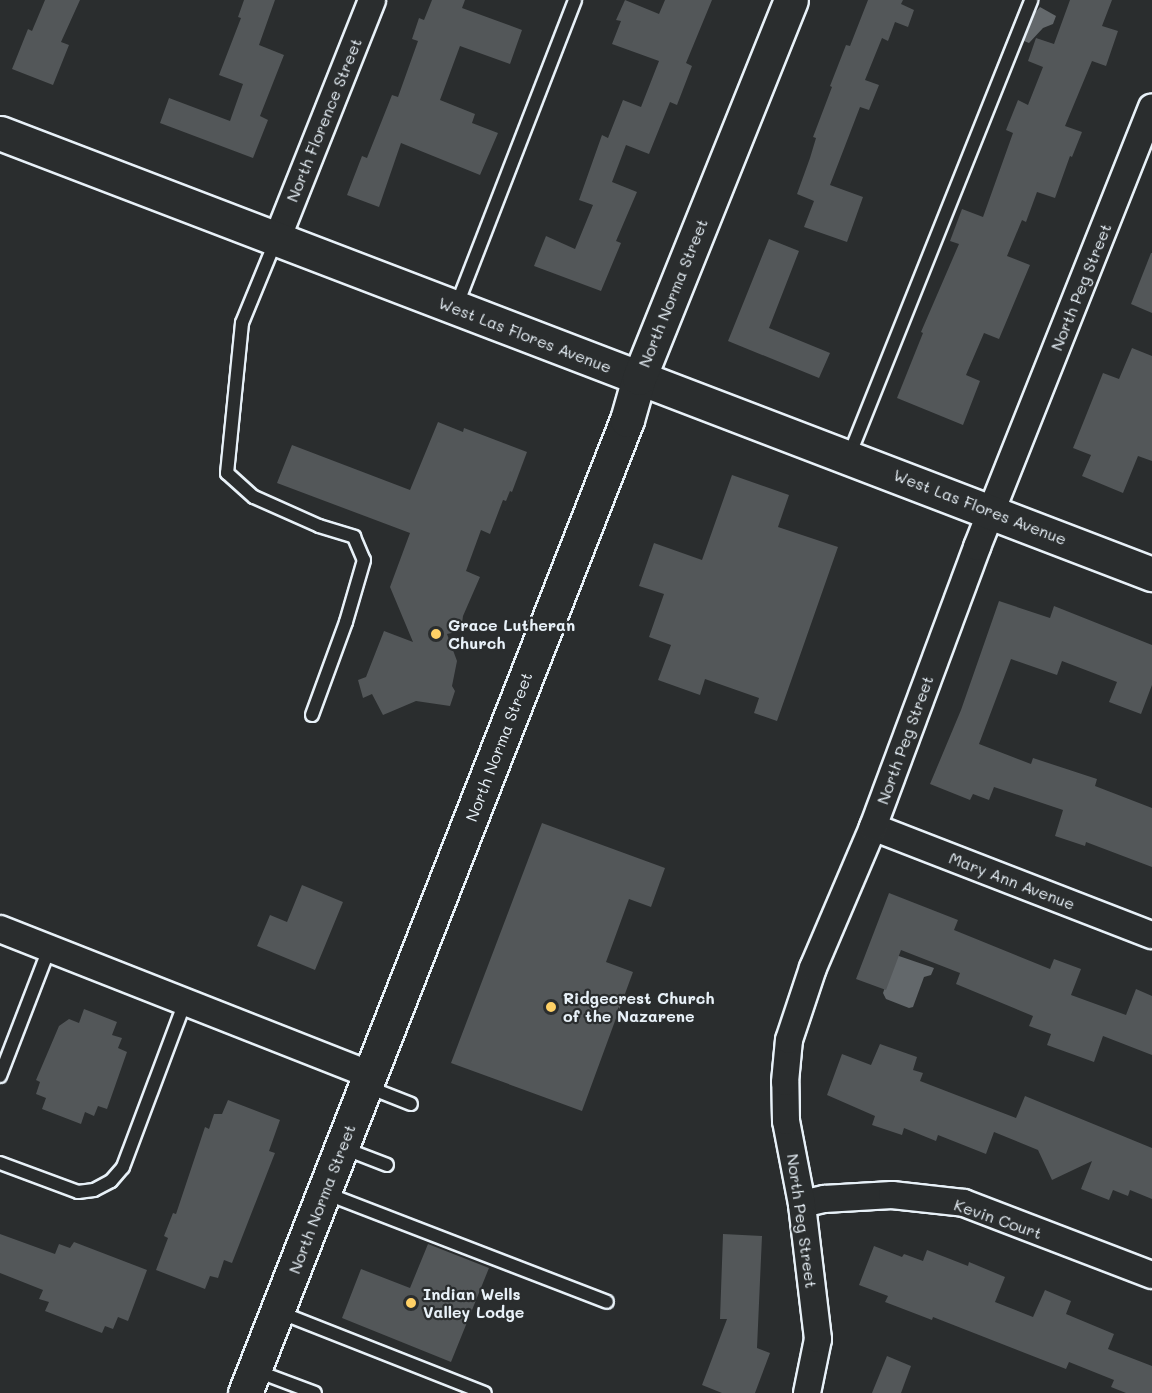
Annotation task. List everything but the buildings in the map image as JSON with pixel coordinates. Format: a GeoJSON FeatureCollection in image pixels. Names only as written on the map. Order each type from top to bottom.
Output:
{"type":"FeatureCollection","features":[{"type":"Feature","properties":{"kind":"main road","name":"North Norma Street"},"geometry":{"type":"LineString","coordinates":[[250,1382],[627,420],[639,378],[791,0]]}},
{"type":"Feature","properties":{"kind":"main road","name":"West Las Flores Avenue"},"geometry":{"type":"LineString","coordinates":[[0,133],[1152,574]]}},
{"type":"Feature","properties":{"kind":"street","name":"North Florence Street"},"geometry":{"type":"LineString","coordinates":[[277,239],[372,0]]}},
{"type":"Feature","properties":{"kind":"street","name":"North Peg Street"},"geometry":{"type":"LineString","coordinates":[[807,1393],[818,1339],[802,1204],[786,1121],[785,1082],[789,1040],[813,968],[873,827],[992,512],[1152,108]]}},
{"type":"Feature","properties":{"kind":"street","name":"Mary Ann Avenue"},"geometry":{"type":"LineString","coordinates":[[873,827],[1152,935]]}},
{"type":"Feature","properties":{"kind":"street"},"geometry":{"type":"LineString","coordinates":[[0,929],[185,1002],[368,1081]]}},
{"type":"Feature","properties":{"kind":"street","name":"Kevin Court"},"geometry":{"type":"LineString","coordinates":[[802,1204],[824,1199],[892,1195],[964,1203],[1152,1275]]}},
{"type":"Feature","properties":{"kind":"lane"},"geometry":{"type":"LineString","coordinates":[[456,308],[575,0]]}},
{"type":"Feature","properties":{"kind":"lane"},"geometry":{"type":"LineString","coordinates":[[848,457],[1032,0]]}},
{"type":"Feature","properties":{"kind":"lane"},"geometry":{"type":"LineString","coordinates":[[277,239],[242,323],[227,473],[254,497],[319,526],[354,537],[364,560],[346,622],[312,714]]}},
{"type":"Feature","properties":{"kind":"lane"},"geometry":{"type":"LineString","coordinates":[[0,1076],[49,949]]}},
{"type":"Feature","properties":{"kind":"lane"},"geometry":{"type":"LineString","coordinates":[[0,1163],[78,1192],[94,1190],[111,1181],[123,1167],[185,1002]]}},
{"type":"Feature","properties":{"kind":"lane"},"geometry":{"type":"LineString","coordinates":[[368,1081],[411,1104]]}},
{"type":"Feature","properties":{"kind":"lane"},"geometry":{"type":"LineString","coordinates":[[342,1148],[387,1165]]}},
{"type":"Feature","properties":{"kind":"lane"},"geometry":{"type":"LineString","coordinates":[[324,1193],[607,1302]]}},
{"type":"Feature","properties":{"kind":"lane"},"geometry":{"type":"LineString","coordinates":[[278,1311],[486,1393]]}},
{"type":"Feature","properties":{"kind":"lane"},"geometry":{"type":"LineString","coordinates":[[250,1382],[315,1393]]}},
{"type":"Feature","properties":{"kind":"shaded area"},"geometry":{"type":"Polygon","coordinates":[[[1040,7],[1056,16],[1053,24],[1043,28],[1029,43],[1019,39],[1031,17],[1040,7]]]}},
{"type":"Feature","properties":{"kind":"shaded area"},"geometry":{"type":"Polygon","coordinates":[[[896,955],[934,968],[931,975],[924,977],[913,1007],[909,1008],[886,999],[883,993],[896,955]]]}},
{"type":"Feature","properties":{"kind":"place","name":"Grace Lutheran Church"},"geometry":{"type":"Point","coordinates":[436,634]}},
{"type":"Feature","properties":{"kind":"place","name":"Ridgecrest Church of the Nazarene"},"geometry":{"type":"Point","coordinates":[551,1007]}},
{"type":"Feature","properties":{"kind":"place","name":"Indian Wells Valley Lodge"},"geometry":{"type":"Point","coordinates":[411,1303]}}]}
